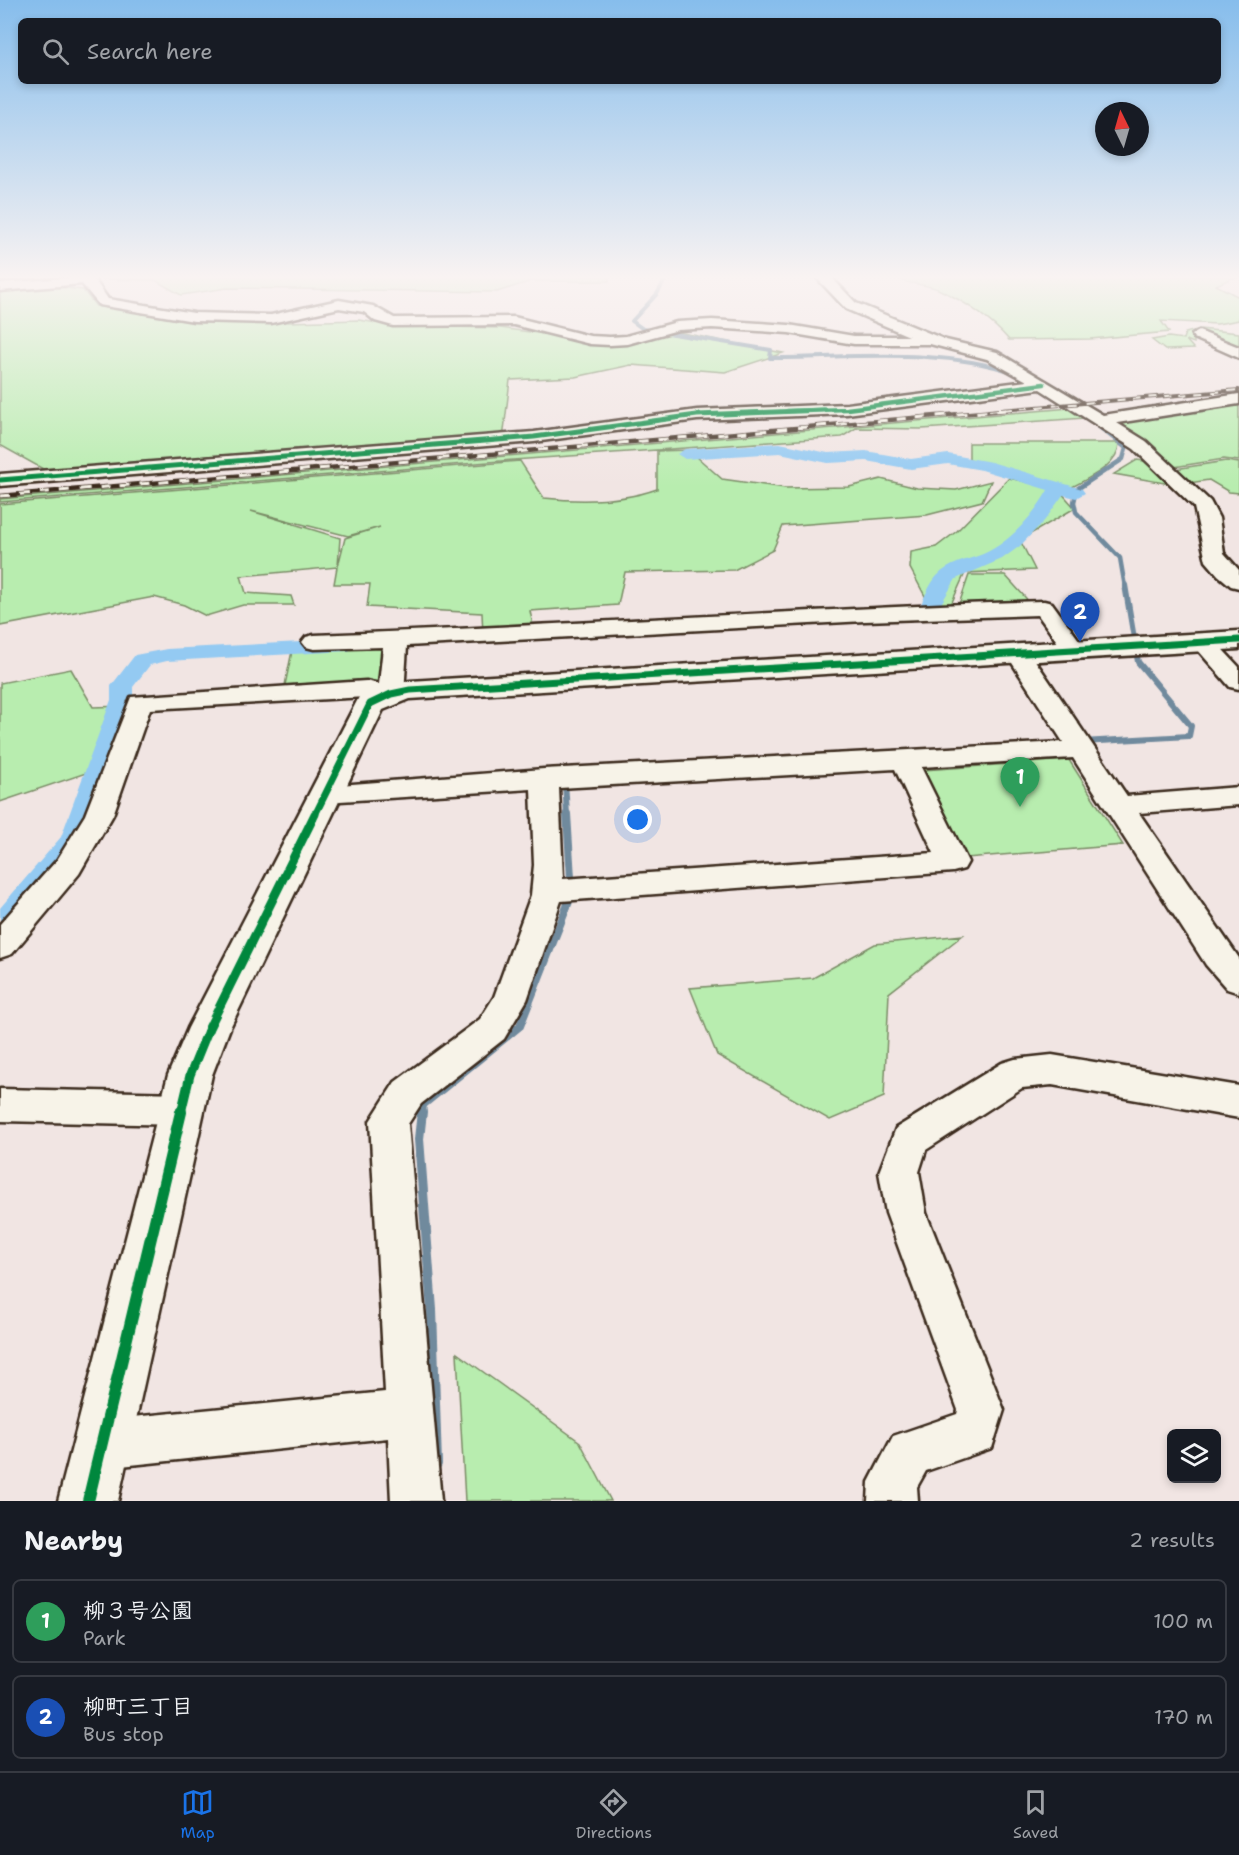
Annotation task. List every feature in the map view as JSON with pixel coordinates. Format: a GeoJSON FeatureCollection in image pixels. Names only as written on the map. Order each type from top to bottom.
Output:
{"type":"FeatureCollection","features":[{"type":"Feature","properties":{"kind":"street"},"geometry":{"type":"LineString","coordinates":[[948,346],[992,355],[1009,363],[1140,445],[1203,505],[1209,518],[1211,555],[1224,570],[1239,581]]}},
{"type":"Feature","properties":{"kind":"street"},"geometry":{"type":"LineString","coordinates":[[1225,346],[1239,352]]}},
{"type":"Feature","properties":{"kind":"street"},"geometry":{"type":"LineString","coordinates":[[0,480],[534,437],[697,416],[847,409],[1044,384]]}},
{"type":"Feature","properties":{"kind":"street"},"geometry":{"type":"LineString","coordinates":[[1102,420],[1144,416],[1239,399]]}},
{"type":"Feature","properties":{"kind":"street"},"geometry":{"type":"LineString","coordinates":[[314,642],[396,640],[865,614],[1044,608],[1074,649]]}},
{"type":"Feature","properties":{"kind":"street"},"geometry":{"type":"LineString","coordinates":[[391,694],[396,640]]}},
{"type":"Feature","properties":{"kind":"street"},"geometry":{"type":"LineString","coordinates":[[88,1501],[190,1075],[208,1028],[370,705],[391,694],[410,690],[1221,641],[1239,682]]}},
{"type":"Feature","properties":{"kind":"street"},"geometry":{"type":"LineString","coordinates":[[1017,652],[1218,956],[1239,980]]}},
{"type":"Feature","properties":{"kind":"street"},"geometry":{"type":"LineString","coordinates":[[0,946],[68,867],[99,815],[140,702],[366,689],[391,694]]}},
{"type":"Feature","properties":{"kind":"street"},"geometry":{"type":"LineString","coordinates":[[324,793],[544,778],[905,762],[1079,749]]}},
{"type":"Feature","properties":{"kind":"street"},"geometry":{"type":"LineString","coordinates":[[547,891],[953,862],[905,762]]}},
{"type":"Feature","properties":{"kind":"street"},"geometry":{"type":"LineString","coordinates":[[416,1501],[389,1121],[408,1094],[492,1029],[510,1000],[547,891],[549,865],[544,778]]}},
{"type":"Feature","properties":{"kind":"street"},"geometry":{"type":"LineString","coordinates":[[1117,806],[1239,796]]}},
{"type":"Feature","properties":{"kind":"street"},"geometry":{"type":"LineString","coordinates":[[893,1501],[893,1482],[910,1453],[975,1431],[981,1410],[906,1213],[899,1172],[910,1140],[1015,1074],[1052,1070],[1239,1102]]}},
{"type":"Feature","properties":{"kind":"street"},"geometry":{"type":"LineString","coordinates":[[0,1105],[182,1109]]}},
{"type":"Feature","properties":{"kind":"street"},"geometry":{"type":"LineString","coordinates":[[102,1443],[409,1413]]}},
{"type":"Feature","properties":{"kind":"green space"},"geometry":{"type":"Polygon","coordinates":[[[0,346],[748,346],[783,353],[725,372],[631,365],[575,377],[510,380],[503,439],[43,469],[0,445],[0,346]]]}},
{"type":"Feature","properties":{"kind":"green space"},"geometry":{"type":"Polygon","coordinates":[[[1160,346],[1191,346],[1194,349],[1165,350],[1160,346]]]}},
{"type":"Feature","properties":{"kind":"green space"},"geometry":{"type":"Polygon","coordinates":[[[1239,401],[1239,461],[1224,459],[1174,467],[1114,424],[1239,401]]]}},
{"type":"Feature","properties":{"kind":"green space"},"geometry":{"type":"Polygon","coordinates":[[[1070,408],[1086,418],[922,429],[856,428],[842,437],[513,460],[0,502],[0,499],[1070,408]]]}},
{"type":"Feature","properties":{"kind":"green space"},"geometry":{"type":"Polygon","coordinates":[[[969,443],[1119,443],[1118,451],[1108,465],[1068,489],[969,459],[969,443]]]}},
{"type":"Feature","properties":{"kind":"green space"},"geometry":{"type":"Polygon","coordinates":[[[689,450],[722,479],[785,488],[849,487],[881,479],[917,488],[956,490],[991,481],[982,501],[927,515],[783,526],[773,550],[734,570],[625,572],[618,605],[530,611],[534,630],[483,635],[482,613],[367,607],[370,584],[334,584],[337,567],[241,576],[246,593],[291,596],[294,605],[243,605],[206,616],[184,605],[154,597],[0,626],[0,504],[520,461],[544,498],[615,499],[657,489],[657,451],[689,450]],[[251,511],[340,538],[338,566],[345,538],[380,527],[348,536],[251,511]]]}},
{"type":"Feature","properties":{"kind":"green space"},"geometry":{"type":"Polygon","coordinates":[[[1137,460],[1151,462],[1170,484],[1114,474],[1137,460]]]}},
{"type":"Feature","properties":{"kind":"green space"},"geometry":{"type":"Polygon","coordinates":[[[1226,461],[1239,463],[1239,493],[1229,492],[1209,480],[1189,483],[1175,469],[1226,461]]]}},
{"type":"Feature","properties":{"kind":"green space"},"geometry":{"type":"Polygon","coordinates":[[[1009,478],[1059,490],[1075,508],[1020,540],[1035,570],[965,573],[948,611],[933,611],[910,568],[911,552],[936,547],[957,531],[1009,478]]]}},
{"type":"Feature","properties":{"kind":"green space"},"geometry":{"type":"Polygon","coordinates":[[[969,575],[1005,575],[1034,607],[957,610],[969,575]]]}},
{"type":"Feature","properties":{"kind":"green space"},"geometry":{"type":"Polygon","coordinates":[[[389,647],[387,681],[285,685],[292,651],[389,647]]]}},
{"type":"Feature","properties":{"kind":"green space"},"geometry":{"type":"Polygon","coordinates":[[[71,669],[93,707],[126,706],[104,767],[0,802],[0,683],[71,669]]]}},
{"type":"Feature","properties":{"kind":"green space"},"geometry":{"type":"Polygon","coordinates":[[[1069,760],[1123,845],[966,858],[923,770],[1069,760]]]}},
{"type":"Feature","properties":{"kind":"green space"},"geometry":{"type":"Polygon","coordinates":[[[963,935],[889,993],[884,1097],[830,1120],[717,1055],[690,988],[813,978],[875,944],[963,935]]]}},
{"type":"Feature","properties":{"kind":"green space"},"geometry":{"type":"Polygon","coordinates":[[[457,1353],[580,1442],[611,1501],[465,1501],[457,1353]]]}},
{"type":"Feature","properties":{"kind":"waterway"},"geometry":{"type":"LineString","coordinates":[[747,346],[771,350],[770,358],[926,357],[987,365],[1015,373]]}},
{"type":"Feature","properties":{"kind":"waterway"},"geometry":{"type":"LineString","coordinates":[[1098,426],[1126,448],[1123,459],[1077,489],[1074,502],[1076,512],[1120,558],[1125,587]]}},
{"type":"Feature","properties":{"kind":"waterway"},"geometry":{"type":"LineString","coordinates":[[685,454],[780,448],[828,458],[866,456],[911,464],[948,459],[985,466],[1076,493]]}},
{"type":"Feature","properties":{"kind":"waterway"},"geometry":{"type":"LineString","coordinates":[[902,615],[915,614],[928,608],[939,587],[949,575],[995,555],[1014,542],[1039,516],[1058,488]]}},
{"type":"Feature","properties":{"kind":"waterway"},"geometry":{"type":"LineString","coordinates":[[1082,742],[1189,736],[1191,726],[1138,662],[1125,585]]}},
{"type":"Feature","properties":{"kind":"waterway"},"geometry":{"type":"LineString","coordinates":[[0,927],[73,840],[122,700],[120,693],[122,686],[143,660],[167,655],[341,646]]}},
{"type":"Feature","properties":{"kind":"waterway"},"geometry":{"type":"LineString","coordinates":[[565,780],[567,815]]}},
{"type":"Feature","properties":{"kind":"waterway"},"geometry":{"type":"LineString","coordinates":[[422,1113],[423,1105],[520,1026],[572,894],[567,814]]}},
{"type":"Feature","properties":{"kind":"waterway"},"geometry":{"type":"LineString","coordinates":[[422,1112],[419,1139],[432,1310],[437,1464]]}},
{"type":"Feature","properties":{"kind":"railway"},"geometry":{"type":"LineString","coordinates":[[989,411],[1239,390]]}},
{"type":"Feature","properties":{"kind":"railway"},"geometry":{"type":"LineString","coordinates":[[0,496],[1006,410]]}},
{"type":"Feature","properties":{"kind":"cycle path"},"geometry":{"type":"LineString","coordinates":[[0,480],[534,437],[697,415],[847,409],[1044,384]]}},
{"type":"Feature","properties":{"kind":"cycle path"},"geometry":{"type":"LineString","coordinates":[[88,1501],[190,1075],[209,1028],[370,704],[391,694],[410,690],[1239,640]]}},
{"type":"Feature","properties":{"kind":"place","name":"柳町三丁目"},"geometry":{"type":"Point","coordinates":[1080,642]}},
{"type":"Feature","properties":{"kind":"place","name":"柳３号公園"},"geometry":{"type":"Point","coordinates":[1020,807]}}]}
